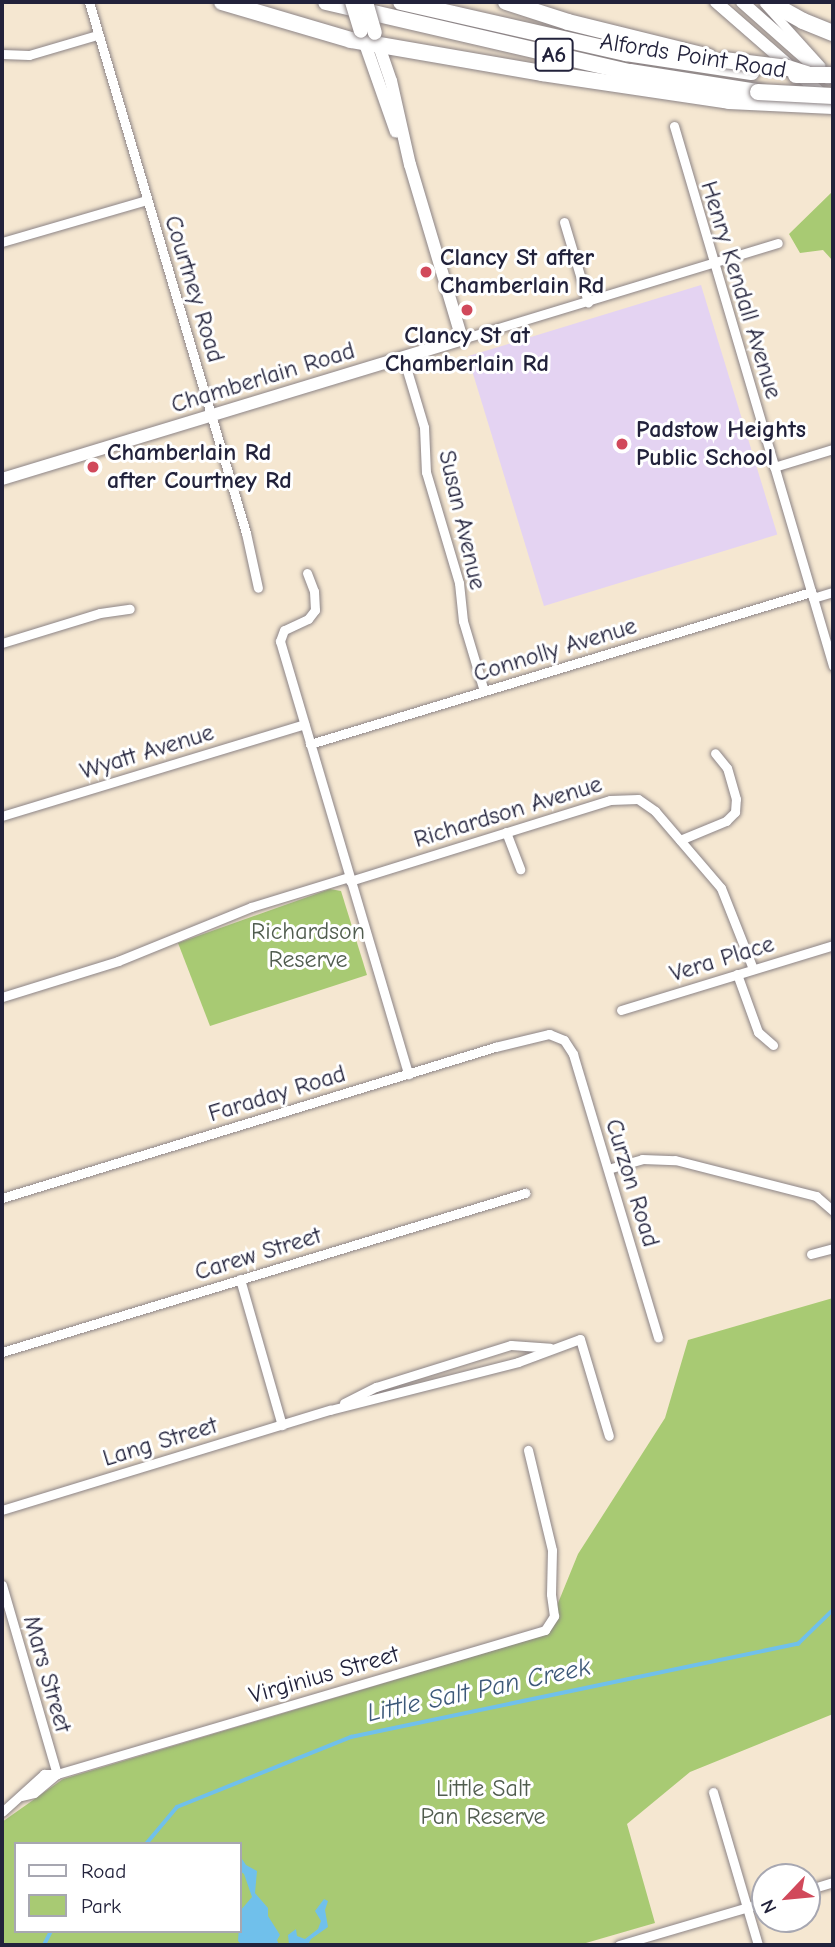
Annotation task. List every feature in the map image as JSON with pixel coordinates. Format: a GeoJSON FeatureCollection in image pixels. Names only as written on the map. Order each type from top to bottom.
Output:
{"type":"FeatureCollection","features":[{"type":"Feature","properties":{"kind":"highway"},"geometry":{"type":"LineString","coordinates":[[222,2],[370,37],[665,93],[771,105],[833,105]]}},
{"type":"Feature","properties":{"kind":"highway","name":"Alfords Point Road"},"geometry":{"type":"LineString","coordinates":[[326,2],[630,72],[758,92],[833,96]]}},
{"type":"Feature","properties":{"kind":"highway","name":"Alfords Point Road"},"geometry":{"type":"LineString","coordinates":[[401,2],[588,46],[782,75],[833,75]]}},
{"type":"Feature","properties":{"kind":"highway"},"geometry":{"type":"LineString","coordinates":[[506,2],[723,65]]}},
{"type":"Feature","properties":{"kind":"highway"},"geometry":{"type":"LineString","coordinates":[[769,2],[803,21],[833,33]]}},
{"type":"Feature","properties":{"kind":"main road"},"geometry":{"type":"LineString","coordinates":[[352,2],[370,37]]}},
{"type":"Feature","properties":{"kind":"main road"},"geometry":{"type":"LineString","coordinates":[[366,2],[370,37]]}},
{"type":"Feature","properties":{"kind":"street","name":"Courtney Road"},"geometry":{"type":"LineString","coordinates":[[89,2],[246,533],[258,588]]}},
{"type":"Feature","properties":{"kind":"street"},"geometry":{"type":"LineString","coordinates":[[716,2],[833,105]]}},
{"type":"Feature","properties":{"kind":"street"},"geometry":{"type":"LineString","coordinates":[[742,2],[833,82]]}},
{"type":"Feature","properties":{"kind":"street"},"geometry":{"type":"LineString","coordinates":[[763,2],[799,39],[833,82]]}},
{"type":"Feature","properties":{"kind":"street"},"geometry":{"type":"LineString","coordinates":[[2,54],[29,55],[97,35]]}},
{"type":"Feature","properties":{"kind":"street"},"geometry":{"type":"LineString","coordinates":[[370,37],[462,339]]}},
{"type":"Feature","properties":{"kind":"street","name":"Henry Kendall Avenue"},"geometry":{"type":"LineString","coordinates":[[674,125],[833,666]]}},
{"type":"Feature","properties":{"kind":"street"},"geometry":{"type":"LineString","coordinates":[[2,242],[147,200]]}},
{"type":"Feature","properties":{"kind":"street"},"geometry":{"type":"LineString","coordinates":[[564,222],[588,302]]}},
{"type":"Feature","properties":{"kind":"street","name":"Chamberlain Road"},"geometry":{"type":"LineString","coordinates":[[2,479],[778,243]]}},
{"type":"Feature","properties":{"kind":"street","name":"Susan Avenue"},"geometry":{"type":"LineString","coordinates":[[403,357],[424,427],[426,472],[459,583],[461,613],[484,691]]}},
{"type":"Feature","properties":{"kind":"street"},"geometry":{"type":"LineString","coordinates":[[774,467],[833,449]]}},
{"type":"Feature","properties":{"kind":"street"},"geometry":{"type":"LineString","coordinates":[[307,573],[314,592],[315,610],[308,619],[284,630],[281,641],[408,1074]]}},
{"type":"Feature","properties":{"kind":"street","name":"Connolly Avenue"},"geometry":{"type":"LineString","coordinates":[[310,744],[812,595],[833,592]]}},
{"type":"Feature","properties":{"kind":"street"},"geometry":{"type":"LineString","coordinates":[[2,643],[100,613],[130,609]]}},
{"type":"Feature","properties":{"kind":"street","name":"Wyatt Avenue"},"geometry":{"type":"LineString","coordinates":[[2,816],[304,724]]}},
{"type":"Feature","properties":{"kind":"street"},"geometry":{"type":"LineString","coordinates":[[680,839],[726,821],[734,812],[736,799],[731,780],[724,762],[715,753]]}},
{"type":"Feature","properties":{"kind":"street","name":"Richardson Avenue"},"geometry":{"type":"LineString","coordinates":[[2,998],[118,961],[242,911],[629,797],[647,804],[721,888],[754,970]]}},
{"type":"Feature","properties":{"kind":"street"},"geometry":{"type":"LineString","coordinates":[[506,832],[520,869]]}},
{"type":"Feature","properties":{"kind":"street","name":"Vera Place"},"geometry":{"type":"LineString","coordinates":[[621,1010],[833,945]]}},
{"type":"Feature","properties":{"kind":"street"},"geometry":{"type":"LineString","coordinates":[[737,974],[758,1032],[774,1045]]}},
{"type":"Feature","properties":{"kind":"street","name":"Faraday Road"},"geometry":{"type":"LineString","coordinates":[[2,1198],[540,1035],[549,1034],[564,1040]]}},
{"type":"Feature","properties":{"kind":"street","name":"Curzon Road"},"geometry":{"type":"LineString","coordinates":[[564,1040],[573,1054],[658,1338]]}},
{"type":"Feature","properties":{"kind":"street"},"geometry":{"type":"LineString","coordinates":[[607,1169],[642,1159],[675,1160],[816,1196],[833,1211]]}},
{"type":"Feature","properties":{"kind":"street","name":"Carew Street"},"geometry":{"type":"LineString","coordinates":[[2,1352],[525,1193]]}},
{"type":"Feature","properties":{"kind":"street"},"geometry":{"type":"LineString","coordinates":[[811,1254],[833,1248]]}},
{"type":"Feature","properties":{"kind":"street"},"geometry":{"type":"LineString","coordinates":[[240,1279],[282,1425]]}},
{"type":"Feature","properties":{"kind":"street","name":"Lang Street"},"geometry":{"type":"LineString","coordinates":[[2,1510],[330,1410],[469,1376],[580,1339],[609,1436]]}},
{"type":"Feature","properties":{"kind":"street","name":"Lang Street"},"geometry":{"type":"LineString","coordinates":[[330,1410],[376,1387],[511,1345],[550,1348]]}},
{"type":"Feature","properties":{"kind":"street","name":"Virginius Street"},"geometry":{"type":"LineString","coordinates":[[2,1812],[22,1796],[34,1793],[57,1774],[545,1630],[554,1616],[551,1544],[528,1450]]}},
{"type":"Feature","properties":{"kind":"street","name":"Mars Street"},"geometry":{"type":"LineString","coordinates":[[2,1585],[57,1774]]}},
{"type":"Feature","properties":{"kind":"street"},"geometry":{"type":"LineString","coordinates":[[713,1792],[758,1945]]}},
{"type":"Feature","properties":{"kind":"street"},"geometry":{"type":"LineString","coordinates":[[619,1945],[751,1906]]}},
{"type":"Feature","properties":{"kind":"shaded area","name":"Padstow Heights Public School"},"geometry":{"type":"Polygon","coordinates":[[[701,285],[777,535],[544,606],[468,356],[701,285]]]}},
{"type":"Feature","properties":{"kind":"green space"},"geometry":{"type":"Polygon","coordinates":[[[833,191],[833,261],[823,250],[800,253],[789,234],[833,191]]]}},
{"type":"Feature","properties":{"kind":"green space","name":"Richardson Reserve"},"geometry":{"type":"Polygon","coordinates":[[[330,889],[341,891],[367,975],[210,1026],[178,943],[330,889]]]}},
{"type":"Feature","properties":{"kind":"green space","name":"Little Salt Pan Reserve"},"geometry":{"type":"Polygon","coordinates":[[[833,1298],[833,1714],[690,1772],[627,1824],[655,1923],[579,1945],[2,1945],[2,1822],[63,1779],[545,1635],[578,1554],[665,1418],[688,1340],[833,1298]]]}},
{"type":"Feature","properties":{"kind":"water"},"geometry":{"type":"Polygon","coordinates":[[[242,1859],[246,1865],[257,1871],[255,1893],[268,1908],[268,1916],[280,1935],[277,1940],[279,1945],[242,1945],[238,1941],[239,1933],[242,1933],[242,1909],[252,1897],[242,1859]]]}},
{"type":"Feature","properties":{"kind":"water"},"geometry":{"type":"Polygon","coordinates":[[[324,1899],[328,1901],[325,1910],[328,1927],[311,1939],[308,1945],[289,1945],[288,1935],[296,1929],[297,1936],[305,1939],[318,1929],[321,1921],[315,1911],[324,1899]]]}},
{"type":"Feature","properties":{"kind":"waterway","name":"Little Salt Pan Creek"},"geometry":{"type":"LineString","coordinates":[[148,1842],[177,1807],[351,1737],[798,1644],[833,1610]]}},
{"type":"Feature","properties":{"kind":"waterway","name":"Little Salt Pan Creek"},"geometry":{"type":"LineString","coordinates":[[44,1945],[50,1933]]}},
{"type":"Feature","properties":{"kind":"place","name":"Clancy St after Chamberlain Rd"},"geometry":{"type":"Point","coordinates":[426,272]}},
{"type":"Feature","properties":{"kind":"place","name":"Clancy St at Chamberlain Rd"},"geometry":{"type":"Point","coordinates":[467,310]}},
{"type":"Feature","properties":{"kind":"place","name":"Padstow Heights Public School"},"geometry":{"type":"Point","coordinates":[622,444]}},
{"type":"Feature","properties":{"kind":"place","name":"Chamberlain Rd after Courtney Rd"},"geometry":{"type":"Point","coordinates":[93,467]}}]}
